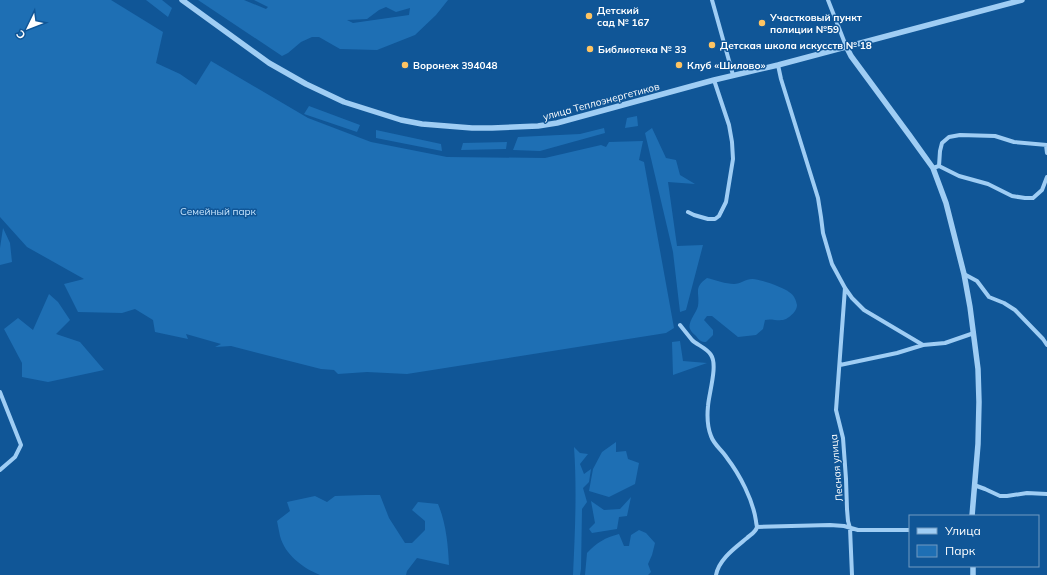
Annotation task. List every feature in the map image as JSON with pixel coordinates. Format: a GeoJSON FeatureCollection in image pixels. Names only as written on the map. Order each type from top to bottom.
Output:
{"type":"FeatureCollection","features":[{"type":"Feature","properties":{"kind":"street","name":"улица Теплоэнергетиков"},"geometry":{"type":"LineString","coordinates":[[182,0],[269,63],[333,97],[401,120],[422,124],[472,128],[538,126],[557,123],[714,80],[778,65],[1022,0]]}},
{"type":"Feature","properties":{"kind":"street"},"geometry":{"type":"LineString","coordinates":[[712,0],[733,75]]}},
{"type":"Feature","properties":{"kind":"street"},"geometry":{"type":"LineString","coordinates":[[828,0],[851,56],[936,167],[964,274],[974,333],[978,369],[978,444],[972,515]]}},
{"type":"Feature","properties":{"kind":"street"},"geometry":{"type":"LineString","coordinates":[[778,65],[818,198],[823,233],[832,264],[845,288],[852,298],[864,310],[923,345]]}},
{"type":"Feature","properties":{"kind":"street"},"geometry":{"type":"LineString","coordinates":[[688,212],[694,216],[715,219],[719,216],[726,202],[733,159],[732,142],[729,125],[714,80]]}},
{"type":"Feature","properties":{"kind":"street"},"geometry":{"type":"LineString","coordinates":[[936,167],[942,143],[949,137],[960,135],[995,136],[1014,142],[1046,145],[1047,153]]}},
{"type":"Feature","properties":{"kind":"street"},"geometry":{"type":"LineString","coordinates":[[936,167],[959,176],[988,184],[1012,196],[1025,198],[1032,198],[1042,190],[1047,177]]}},
{"type":"Feature","properties":{"kind":"street"},"geometry":{"type":"LineString","coordinates":[[964,274],[976,281],[989,297],[1004,303],[1015,310],[1043,338],[1047,345]]}},
{"type":"Feature","properties":{"kind":"street","name":"Лесная улица"},"geometry":{"type":"LineString","coordinates":[[845,288],[836,410],[843,438],[852,575]]}},
{"type":"Feature","properties":{"kind":"street"},"geometry":{"type":"LineString","coordinates":[[680,325],[692,340],[712,355],[714,363],[712,388],[708,406],[708,423],[711,437],[727,458],[742,482],[755,511],[757,527],[754,532],[733,549],[720,563],[716,575]]}},
{"type":"Feature","properties":{"kind":"street"},"geometry":{"type":"LineString","coordinates":[[840,366],[898,353],[923,345],[946,343],[974,333]]}},
{"type":"Feature","properties":{"kind":"street"},"geometry":{"type":"LineString","coordinates":[[0,392],[21,446],[15,456],[0,470]]}},
{"type":"Feature","properties":{"kind":"street"},"geometry":{"type":"LineString","coordinates":[[974,485],[1000,496],[1026,492],[1047,494]]}},
{"type":"Feature","properties":{"kind":"street"},"geometry":{"type":"LineString","coordinates":[[757,527],[830,525],[844,526],[858,530],[909,530]]}},
{"type":"Feature","properties":{"kind":"green space","name":"Семейный парк"},"geometry":{"type":"Polygon","coordinates":[[[0,0],[111,0],[163,32],[156,63],[180,74],[196,85],[211,61],[308,118],[371,142],[447,157],[545,158],[601,145],[606,147],[609,142],[643,141],[639,160],[644,162],[674,328],[666,333],[407,374],[367,372],[338,374],[334,370],[321,369],[231,346],[215,347],[221,344],[186,334],[188,339],[155,332],[153,320],[135,309],[122,313],[78,312],[64,284],[84,279],[27,247],[0,217],[0,0]]]}},
{"type":"Feature","properties":{"kind":"green space"},"geometry":{"type":"Polygon","coordinates":[[[146,0],[162,0],[172,8],[168,17],[146,0]]]}},
{"type":"Feature","properties":{"kind":"green space"},"geometry":{"type":"Polygon","coordinates":[[[198,0],[244,0],[266,9],[268,7],[254,0],[448,0],[436,15],[415,35],[377,50],[340,49],[319,37],[312,37],[301,42],[282,56],[198,0]],[[386,7],[379,10],[367,19],[347,20],[353,23],[409,15],[410,8],[396,12],[386,7]]]}},
{"type":"Feature","properties":{"kind":"green space"},"geometry":{"type":"Polygon","coordinates":[[[309,106],[360,125],[357,132],[304,114],[309,106]]]}},
{"type":"Feature","properties":{"kind":"green space"},"geometry":{"type":"Polygon","coordinates":[[[637,116],[638,126],[625,128],[627,118],[637,116]]]}},
{"type":"Feature","properties":{"kind":"green space"},"geometry":{"type":"Polygon","coordinates":[[[604,128],[605,133],[540,151],[513,150],[518,137],[580,134],[604,128]]]}},
{"type":"Feature","properties":{"kind":"green space"},"geometry":{"type":"Polygon","coordinates":[[[652,128],[666,158],[676,160],[680,175],[695,184],[668,182],[677,246],[703,245],[686,310],[680,312],[673,252],[645,133],[652,128]]]}},
{"type":"Feature","properties":{"kind":"green space"},"geometry":{"type":"Polygon","coordinates":[[[376,130],[441,144],[442,151],[376,138],[376,130]]]}},
{"type":"Feature","properties":{"kind":"green space"},"geometry":{"type":"Polygon","coordinates":[[[507,142],[506,149],[461,150],[463,143],[507,142]]]}},
{"type":"Feature","properties":{"kind":"green space"},"geometry":{"type":"Polygon","coordinates":[[[3,228],[10,243],[12,262],[0,265],[0,248],[3,228]]]}},
{"type":"Feature","properties":{"kind":"green space"},"geometry":{"type":"Polygon","coordinates":[[[707,278],[731,284],[752,279],[765,282],[791,293],[795,299],[797,307],[786,319],[765,320],[763,329],[756,335],[738,337],[712,316],[707,316],[704,320],[713,330],[713,335],[706,342],[703,342],[699,340],[689,327],[698,306],[698,290],[700,285],[707,278]]]}},
{"type":"Feature","properties":{"kind":"green space"},"geometry":{"type":"Polygon","coordinates":[[[49,294],[58,302],[70,320],[56,334],[80,342],[104,370],[48,382],[22,377],[22,363],[4,329],[18,318],[33,330],[49,294]]]}},
{"type":"Feature","properties":{"kind":"green space"},"geometry":{"type":"Polygon","coordinates":[[[680,341],[683,361],[707,363],[673,375],[672,342],[680,341]]]}},
{"type":"Feature","properties":{"kind":"green space"},"geometry":{"type":"Polygon","coordinates":[[[616,442],[616,452],[626,451],[628,459],[639,463],[635,484],[609,497],[589,491],[593,469],[602,452],[616,442]]]}},
{"type":"Feature","properties":{"kind":"green space"},"geometry":{"type":"Polygon","coordinates":[[[574,447],[580,453],[588,454],[580,464],[584,474],[591,469],[589,482],[583,488],[587,502],[582,509],[580,575],[573,575],[576,495],[574,447]]]}},
{"type":"Feature","properties":{"kind":"green space"},"geometry":{"type":"Polygon","coordinates":[[[380,495],[389,518],[405,543],[412,543],[425,530],[425,521],[412,510],[418,502],[438,504],[446,534],[449,565],[417,558],[407,571],[406,575],[320,575],[301,565],[290,555],[282,543],[277,521],[290,511],[287,502],[315,496],[327,502],[335,496],[380,495]]]}},
{"type":"Feature","properties":{"kind":"green space"},"geometry":{"type":"Polygon","coordinates":[[[631,497],[627,516],[619,517],[617,529],[592,533],[589,529],[595,523],[591,501],[604,510],[620,509],[631,497]]]}},
{"type":"Feature","properties":{"kind":"green space"},"geometry":{"type":"Polygon","coordinates":[[[639,530],[646,533],[655,543],[648,564],[651,572],[648,575],[585,575],[587,553],[594,546],[605,539],[619,534],[624,546],[629,546],[631,535],[639,530]]]}},
{"type":"Feature","properties":{"kind":"place","name":"Детский сад № 167"},"geometry":{"type":"Point","coordinates":[589,16]}},
{"type":"Feature","properties":{"kind":"place","name":"Участковый пункт полиции №59"},"geometry":{"type":"Point","coordinates":[762,23]}},
{"type":"Feature","properties":{"kind":"place","name":"Детская школа искусств № 18"},"geometry":{"type":"Point","coordinates":[712,45]}},
{"type":"Feature","properties":{"kind":"place","name":"Библиотека № 33"},"geometry":{"type":"Point","coordinates":[590,49]}},
{"type":"Feature","properties":{"kind":"place","name":"Воронеж 394048"},"geometry":{"type":"Point","coordinates":[405,65]}},
{"type":"Feature","properties":{"kind":"place","name":"Клуб «Шилово»"},"geometry":{"type":"Point","coordinates":[679,65]}}]}
